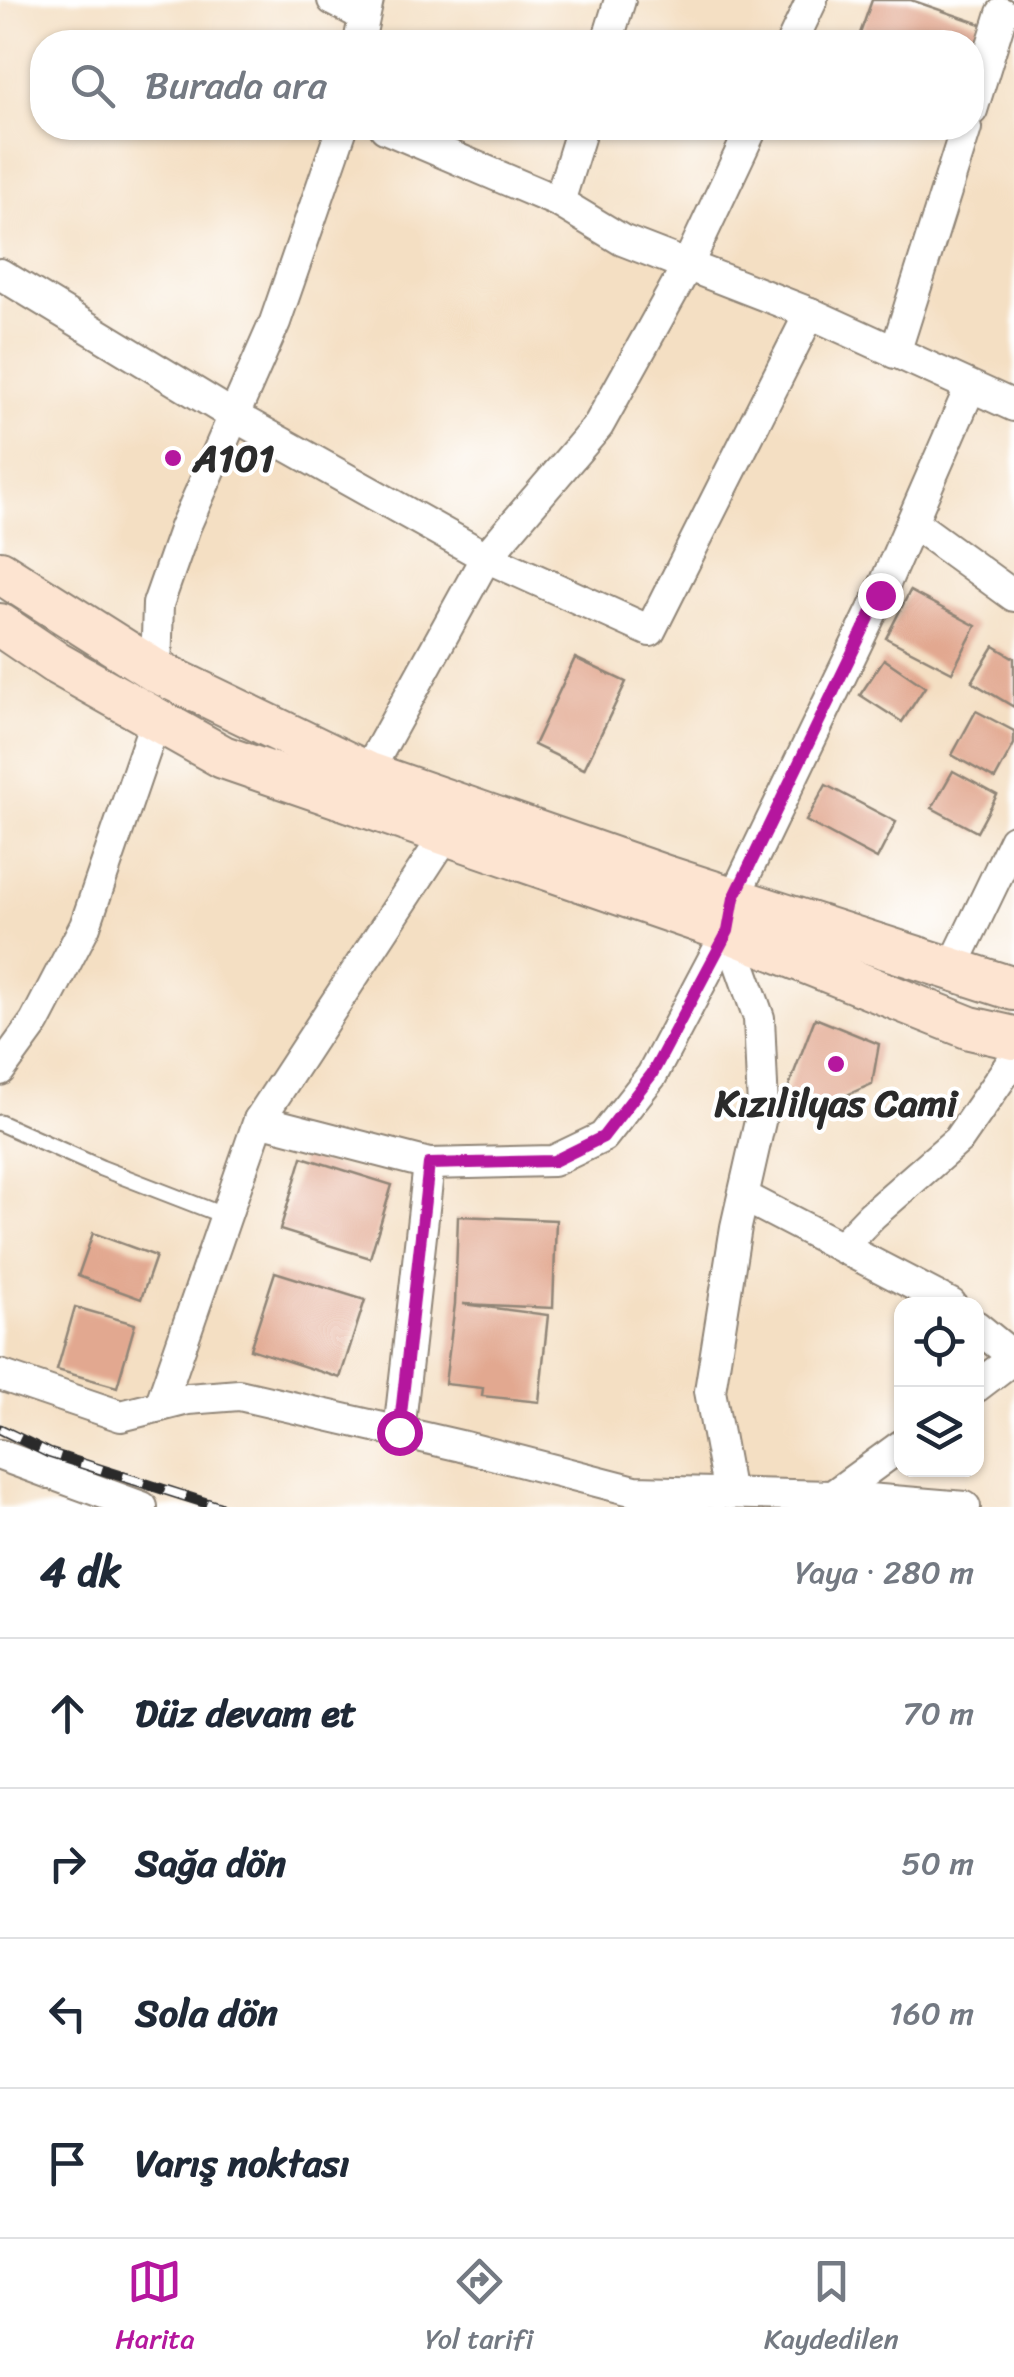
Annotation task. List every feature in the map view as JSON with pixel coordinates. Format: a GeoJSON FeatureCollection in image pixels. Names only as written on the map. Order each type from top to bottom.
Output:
{"type":"FeatureCollection","features":[{"type":"Feature","properties":{"kind":"main road"},"geometry":{"type":"LineString","coordinates":[[0,572],[156,671],[367,772],[731,914],[970,1028],[1014,1038]]}},
{"type":"Feature","properties":{"kind":"main road"},"geometry":{"type":"LineString","coordinates":[[0,625],[56,664],[223,757],[445,836],[548,868],[1014,989]]}},
{"type":"Feature","properties":{"kind":"main road"},"geometry":{"type":"LineString","coordinates":[[155,722],[156,671]]}},
{"type":"Feature","properties":{"kind":"street"},"geometry":{"type":"LineString","coordinates":[[333,0],[364,19]]}},
{"type":"Feature","properties":{"kind":"street"},"geometry":{"type":"LineString","coordinates":[[611,30],[620,0]]}},
{"type":"Feature","properties":{"kind":"street"},"geometry":{"type":"LineString","coordinates":[[798,30],[812,0]]}},
{"type":"Feature","properties":{"kind":"street"},"geometry":{"type":"LineString","coordinates":[[984,64],[998,10]]}},
{"type":"Feature","properties":{"kind":"street"},"geometry":{"type":"LineString","coordinates":[[156,671],[158,604],[186,527],[275,322],[338,140]]}},
{"type":"Feature","properties":{"kind":"street"},"geometry":{"type":"LineString","coordinates":[[413,140],[559,202],[622,240],[810,313],[1014,406]]}},
{"type":"Feature","properties":{"kind":"street"},"geometry":{"type":"LineString","coordinates":[[559,202],[578,140]]}},
{"type":"Feature","properties":{"kind":"street"},"geometry":{"type":"LineString","coordinates":[[367,772],[486,557],[598,426],[687,266],[746,140]]}},
{"type":"Feature","properties":{"kind":"street"},"geometry":{"type":"LineString","coordinates":[[895,353],[962,140]]}},
{"type":"Feature","properties":{"kind":"street"},"geometry":{"type":"LineString","coordinates":[[0,274],[234,416],[486,557],[650,631],[810,313]]}},
{"type":"Feature","properties":{"kind":"street"},"geometry":{"type":"LineString","coordinates":[[259,1120],[429,1164],[554,1161],[603,1137],[652,1074],[731,914],[970,388]]}},
{"type":"Feature","properties":{"kind":"street"},"geometry":{"type":"LineString","coordinates":[[912,522],[1014,596]]}},
{"type":"Feature","properties":{"kind":"street"},"geometry":{"type":"LineString","coordinates":[[0,1070],[35,1022],[85,926],[155,722]]}},
{"type":"Feature","properties":{"kind":"street"},"geometry":{"type":"LineString","coordinates":[[160,1406],[259,1120],[445,836]]}},
{"type":"Feature","properties":{"kind":"street"},"geometry":{"type":"LineString","coordinates":[[952,971],[1014,840]]}},
{"type":"Feature","properties":{"kind":"street"},"geometry":{"type":"LineString","coordinates":[[729,1494],[710,1391],[736,1227],[763,1108],[759,1018],[731,914]]}},
{"type":"Feature","properties":{"kind":"street"},"geometry":{"type":"LineString","coordinates":[[842,1246],[958,1140],[1014,1058]]}},
{"type":"Feature","properties":{"kind":"street"},"geometry":{"type":"LineString","coordinates":[[399,1432],[429,1164]]}},
{"type":"Feature","properties":{"kind":"street"},"geometry":{"type":"LineString","coordinates":[[744,1196],[938,1297]]}},
{"type":"Feature","properties":{"kind":"street"},"geometry":{"type":"LineString","coordinates":[[984,1333],[1014,1358],[984,1381]]}},
{"type":"Feature","properties":{"kind":"street"},"geometry":{"type":"LineString","coordinates":[[0,1375],[121,1416],[188,1399],[239,1395],[635,1490],[832,1496],[965,1507]]}},
{"type":"Feature","properties":{"kind":"street"},"geometry":{"type":"LineString","coordinates":[[832,1496],[894,1450]]}},
{"type":"Feature","properties":{"kind":"street"},"geometry":{"type":"LineString","coordinates":[[0,1455],[142,1507]]}},
{"type":"Feature","properties":{"kind":"lane"},"geometry":{"type":"LineString","coordinates":[[0,1123],[101,1168],[226,1216]]}},
{"type":"Feature","properties":{"kind":"building"},"geometry":{"type":"Polygon","coordinates":[[[872,0],[911,0],[984,25],[982,30],[861,30],[872,0]]]}},
{"type":"Feature","properties":{"kind":"building"},"geometry":{"type":"Polygon","coordinates":[[[910,591],[976,626],[952,672],[886,638],[910,591]]]}},
{"type":"Feature","properties":{"kind":"building"},"geometry":{"type":"Polygon","coordinates":[[[994,646],[1014,658],[1014,707],[972,682],[994,646]]]}},
{"type":"Feature","properties":{"kind":"building"},"geometry":{"type":"Polygon","coordinates":[[[575,658],[626,682],[584,769],[534,745],[575,658]]]}},
{"type":"Feature","properties":{"kind":"building"},"geometry":{"type":"Polygon","coordinates":[[[884,659],[925,687],[902,722],[860,695],[884,659]]]}},
{"type":"Feature","properties":{"kind":"building"},"geometry":{"type":"Polygon","coordinates":[[[976,711],[1014,731],[1014,744],[995,779],[952,755],[976,711]]]}},
{"type":"Feature","properties":{"kind":"building"},"geometry":{"type":"Polygon","coordinates":[[[953,771],[997,795],[977,832],[932,808],[953,771]]]}},
{"type":"Feature","properties":{"kind":"building"},"geometry":{"type":"Polygon","coordinates":[[[826,785],[896,822],[877,859],[806,821],[826,785]]]}},
{"type":"Feature","properties":{"kind":"building","name":"Kızılilyas Cami"},"geometry":{"type":"Polygon","coordinates":[[[815,1018],[879,1044],[872,1084],[827,1104],[785,1096],[815,1018]]]}},
{"type":"Feature","properties":{"kind":"building"},"geometry":{"type":"Polygon","coordinates":[[[302,1157],[392,1185],[370,1258],[280,1230],[302,1157]]]}},
{"type":"Feature","properties":{"kind":"building"},"geometry":{"type":"Polygon","coordinates":[[[458,1216],[556,1220],[553,1308],[463,1304],[548,1315],[539,1402],[482,1396],[483,1388],[445,1384],[455,1304],[458,1216]]]}},
{"type":"Feature","properties":{"kind":"building"},"geometry":{"type":"Polygon","coordinates":[[[93,1233],[156,1256],[141,1299],[78,1276],[93,1233]]]}},
{"type":"Feature","properties":{"kind":"building"},"geometry":{"type":"Polygon","coordinates":[[[275,1272],[365,1300],[340,1378],[250,1349],[275,1272]]]}},
{"type":"Feature","properties":{"kind":"building"},"geometry":{"type":"Polygon","coordinates":[[[75,1307],[135,1324],[117,1387],[57,1370],[75,1307]]]}},
{"type":"Feature","properties":{"kind":"railway"},"geometry":{"type":"LineString","coordinates":[[0,1429],[49,1453],[219,1507]]}},
{"type":"Feature","properties":{"kind":"place","name":"A101"},"geometry":{"type":"Point","coordinates":[173,458]}},
{"type":"Feature","properties":{"kind":"place","name":"Kızılilyas Cami"},"geometry":{"type":"Point","coordinates":[836,1064]}},
{"type":"Feature","properties":{"kind":"route"},"geometry":{"type":"LineString","coordinates":[[399,1432],[429,1164],[554,1161],[603,1137],[652,1074],[728,931],[734,898],[880,595]]}}]}
